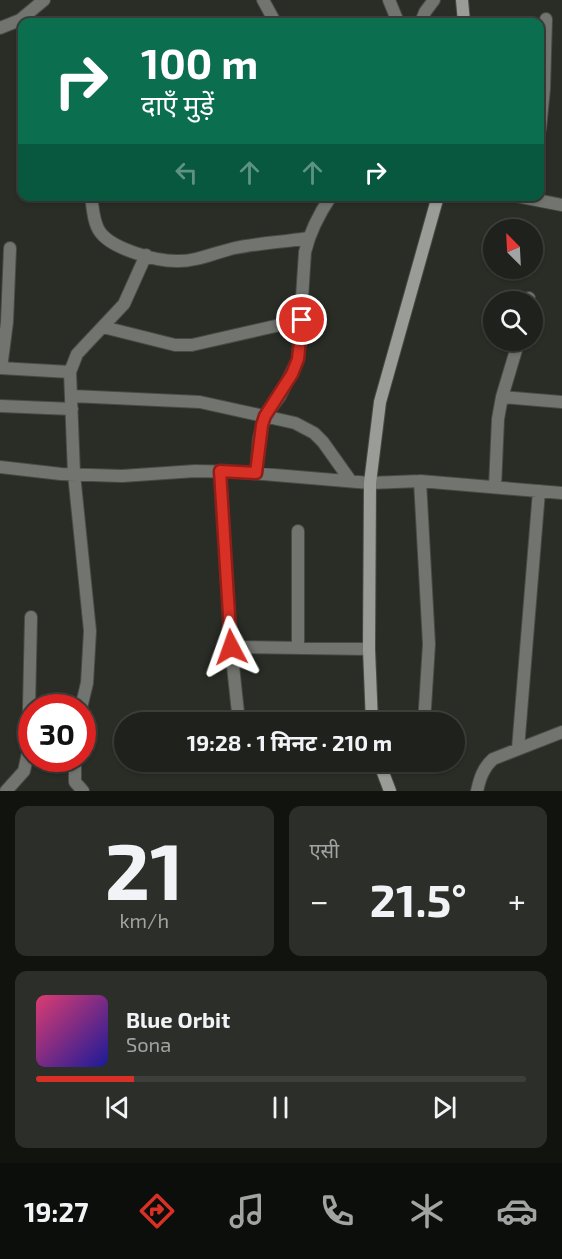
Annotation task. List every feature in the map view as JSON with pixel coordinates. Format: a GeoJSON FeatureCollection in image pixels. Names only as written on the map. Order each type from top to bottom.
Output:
{"type":"FeatureCollection","features":[{"type":"Feature","properties":{"kind":"street"},"geometry":{"type":"LineString","coordinates":[[22,18],[44,0]]}},
{"type":"Feature","properties":{"kind":"street"},"geometry":{"type":"LineString","coordinates":[[263,0],[273,18]]}},
{"type":"Feature","properties":{"kind":"street"},"geometry":{"type":"LineString","coordinates":[[389,0],[396,18]]}},
{"type":"Feature","properties":{"kind":"street"},"geometry":{"type":"LineString","coordinates":[[423,18],[434,0]]}},
{"type":"Feature","properties":{"kind":"street"},"geometry":{"type":"LineString","coordinates":[[462,0],[464,18]]}},
{"type":"Feature","properties":{"kind":"street"},"geometry":{"type":"LineString","coordinates":[[544,89],[546,19]]}},
{"type":"Feature","properties":{"kind":"street"},"geometry":{"type":"LineString","coordinates":[[0,28],[18,21]]}},
{"type":"Feature","properties":{"kind":"street"},"geometry":{"type":"LineString","coordinates":[[92,201],[95,220],[107,239],[130,251],[177,261],[255,245],[308,238]]}},
{"type":"Feature","properties":{"kind":"street"},"geometry":{"type":"LineString","coordinates":[[256,473],[259,438],[265,416],[280,396],[298,359],[305,252],[317,217],[328,201]]}},
{"type":"Feature","properties":{"kind":"street"},"geometry":{"type":"LineString","coordinates":[[372,712],[369,649],[370,483],[380,402],[437,201]]}},
{"type":"Feature","properties":{"kind":"street"},"geometry":{"type":"LineString","coordinates":[[544,201],[562,205]]}},
{"type":"Feature","properties":{"kind":"street"},"geometry":{"type":"LineString","coordinates":[[10,248],[7,322],[0,368],[70,372]]}},
{"type":"Feature","properties":{"kind":"street"},"geometry":{"type":"LineString","coordinates":[[84,694],[90,631],[74,474],[70,372],[77,354],[124,304],[146,255]]}},
{"type":"Feature","properties":{"kind":"street"},"geometry":{"type":"LineString","coordinates":[[104,327],[175,345],[192,345],[302,320]]}},
{"type":"Feature","properties":{"kind":"street"},"geometry":{"type":"LineString","coordinates":[[495,487],[498,419],[516,351]]}},
{"type":"Feature","properties":{"kind":"street"},"geometry":{"type":"LineString","coordinates":[[72,396],[200,402],[295,423],[314,433],[323,442],[350,480]]}},
{"type":"Feature","properties":{"kind":"street"},"geometry":{"type":"LineString","coordinates":[[502,397],[562,402]]}},
{"type":"Feature","properties":{"kind":"street"},"geometry":{"type":"LineString","coordinates":[[0,406],[72,409]]}},
{"type":"Feature","properties":{"kind":"street"},"geometry":{"type":"LineString","coordinates":[[0,467],[26,471],[122,476],[220,471],[370,483],[420,481],[562,493]]}},
{"type":"Feature","properties":{"kind":"street"},"geometry":{"type":"LineString","coordinates":[[220,471],[231,647],[238,712]]}},
{"type":"Feature","properties":{"kind":"street"},"geometry":{"type":"LineString","coordinates":[[420,481],[429,644],[425,712]]}},
{"type":"Feature","properties":{"kind":"street"},"geometry":{"type":"LineString","coordinates":[[518,749],[539,491]]}},
{"type":"Feature","properties":{"kind":"street"},"geometry":{"type":"LineString","coordinates":[[298,531],[298,648]]}},
{"type":"Feature","properties":{"kind":"street"},"geometry":{"type":"LineString","coordinates":[[6,791],[24,771],[28,753],[30,617]]}},
{"type":"Feature","properties":{"kind":"street"},"geometry":{"type":"LineString","coordinates":[[231,647],[369,649]]}},
{"type":"Feature","properties":{"kind":"street"},"geometry":{"type":"LineString","coordinates":[[477,791],[486,765],[493,759],[562,732]]}},
{"type":"Feature","properties":{"kind":"street"},"geometry":{"type":"LineString","coordinates":[[75,772],[75,782],[80,790]]}},
{"type":"Feature","properties":{"kind":"street"},"geometry":{"type":"LineString","coordinates":[[383,772],[390,791]]}},
{"type":"Feature","properties":{"kind":"route"},"geometry":{"type":"LineString","coordinates":[[231,647],[220,471],[256,473],[262,425],[265,416],[280,396],[298,359],[302,320]]}}]}
